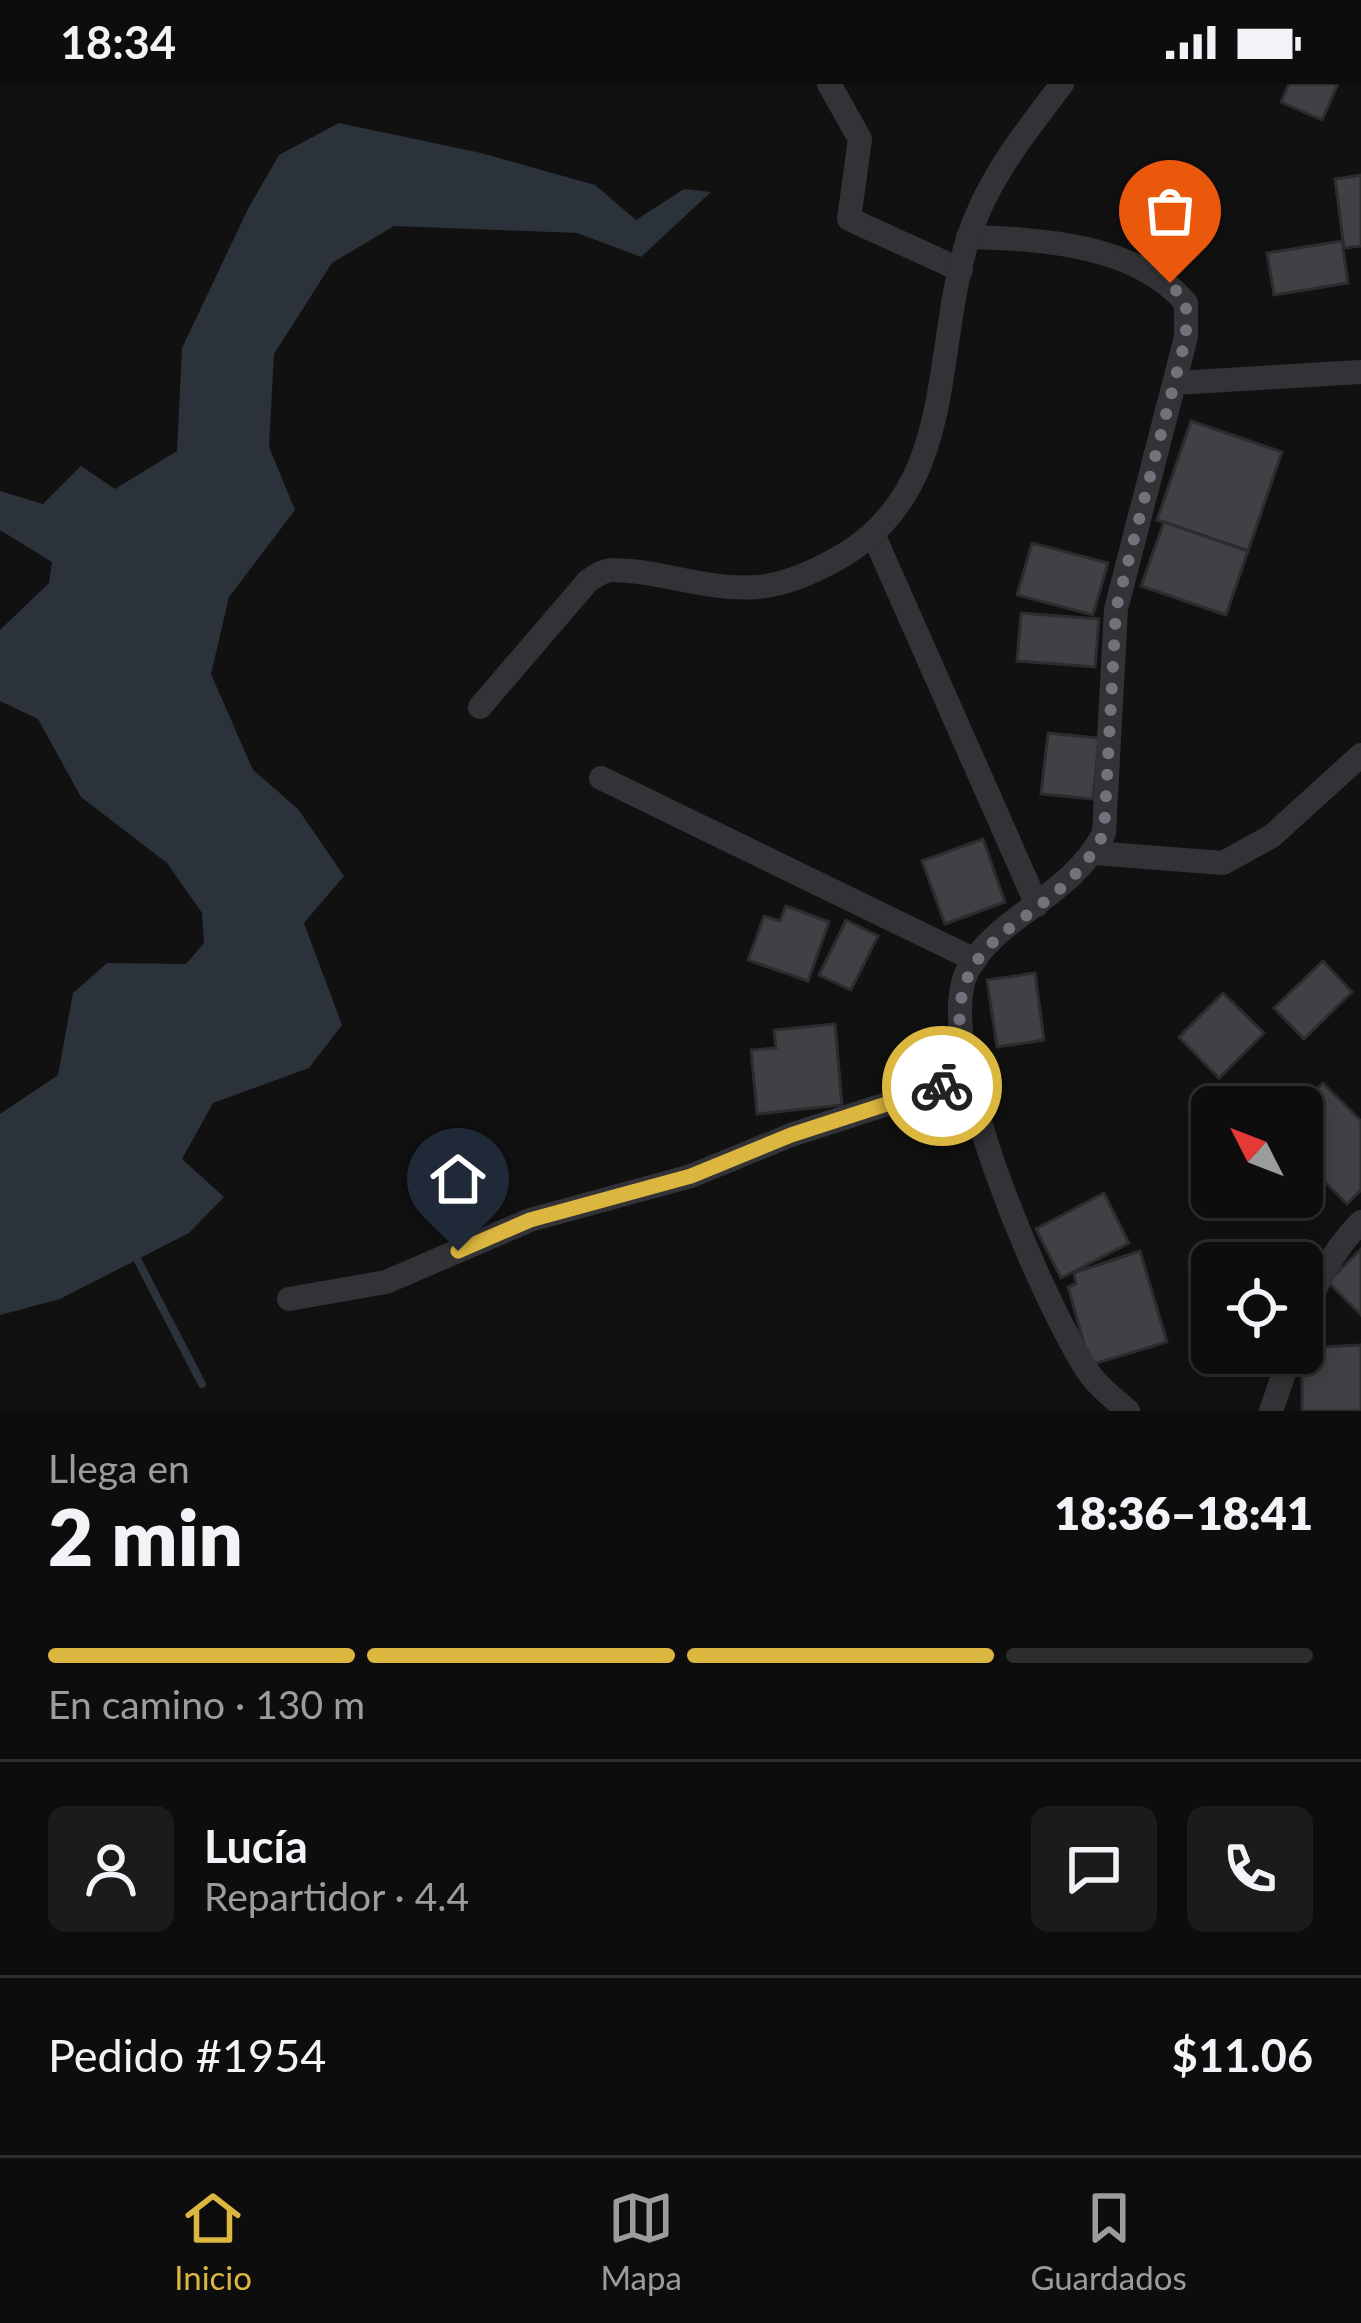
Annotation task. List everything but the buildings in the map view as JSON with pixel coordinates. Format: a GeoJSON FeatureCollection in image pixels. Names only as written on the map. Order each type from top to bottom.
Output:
{"type":"FeatureCollection","features":[{"type":"Feature","properties":{"kind":"street"},"geometry":{"type":"LineString","coordinates":[[830,84],[860,139],[849,219],[961,270]]}},
{"type":"Feature","properties":{"kind":"street"},"geometry":{"type":"LineString","coordinates":[[480,707],[588,581],[608,569],[715,586],[758,587],[798,578],[874,536],[897,512],[935,424],[947,324],[968,237],[999,167],[1062,84]]}},
{"type":"Feature","properties":{"kind":"street"},"geometry":{"type":"LineString","coordinates":[[968,237],[1037,238],[1115,258],[1170,283],[1186,303],[1186,337],[1116,609],[1104,833],[1094,854],[987,945],[967,970],[958,1008],[968,1078],[1048,1300],[1091,1377],[1128,1411]]}},
{"type":"Feature","properties":{"kind":"street"},"geometry":{"type":"LineString","coordinates":[[1174,382],[1361,372]]}},
{"type":"Feature","properties":{"kind":"street"},"geometry":{"type":"LineString","coordinates":[[874,536],[1037,905]]}},
{"type":"Feature","properties":{"kind":"street"},"geometry":{"type":"LineString","coordinates":[[1094,854],[1222,863],[1272,836],[1361,755]]}},
{"type":"Feature","properties":{"kind":"street"},"geometry":{"type":"LineString","coordinates":[[601,778],[975,960]]}},
{"type":"Feature","properties":{"kind":"street"},"geometry":{"type":"LineString","coordinates":[[290,1299],[386,1282],[530,1220],[691,1176],[791,1135],[968,1078]]}},
{"type":"Feature","properties":{"kind":"street"},"geometry":{"type":"LineString","coordinates":[[1323,1274],[1341,1242],[1361,1222]]}},
{"type":"Feature","properties":{"kind":"street"},"geometry":{"type":"LineString","coordinates":[[1271,1411],[1284,1374]]}},
{"type":"Feature","properties":{"kind":"shaded area"},"geometry":{"type":"Polygon","coordinates":[[[339,123],[481,153],[595,185],[636,220],[684,189],[711,192],[641,257],[577,233],[394,226],[332,263],[274,354],[269,447],[295,510],[229,597],[211,674],[253,770],[298,809],[344,876],[304,923],[342,1025],[309,1068],[213,1103],[182,1159],[224,1197],[189,1233],[60,1299],[0,1315],[0,1114],[58,1075],[73,993],[107,963],[186,964],[204,943],[202,913],[167,863],[81,797],[38,719],[0,701],[0,630],[49,583],[52,562],[0,530],[0,491],[43,504],[81,466],[115,489],[177,451],[182,348],[248,209],[279,155],[339,123]]]}},
{"type":"Feature","properties":{"kind":"waterway"},"geometry":{"type":"LineString","coordinates":[[137,1259],[202,1384]]}},
{"type":"Feature","properties":{"kind":"way so far"},"geometry":{"type":"LineString","coordinates":[[942,1086],[968,1078],[958,1008],[967,970],[987,945],[1076,873],[1094,854],[1104,833],[1116,609],[1186,337],[1186,303],[1170,283]]}},
{"type":"Feature","properties":{"kind":"route"},"geometry":{"type":"LineString","coordinates":[[458,1251],[530,1220],[691,1176],[791,1135],[942,1086]]}}]}
